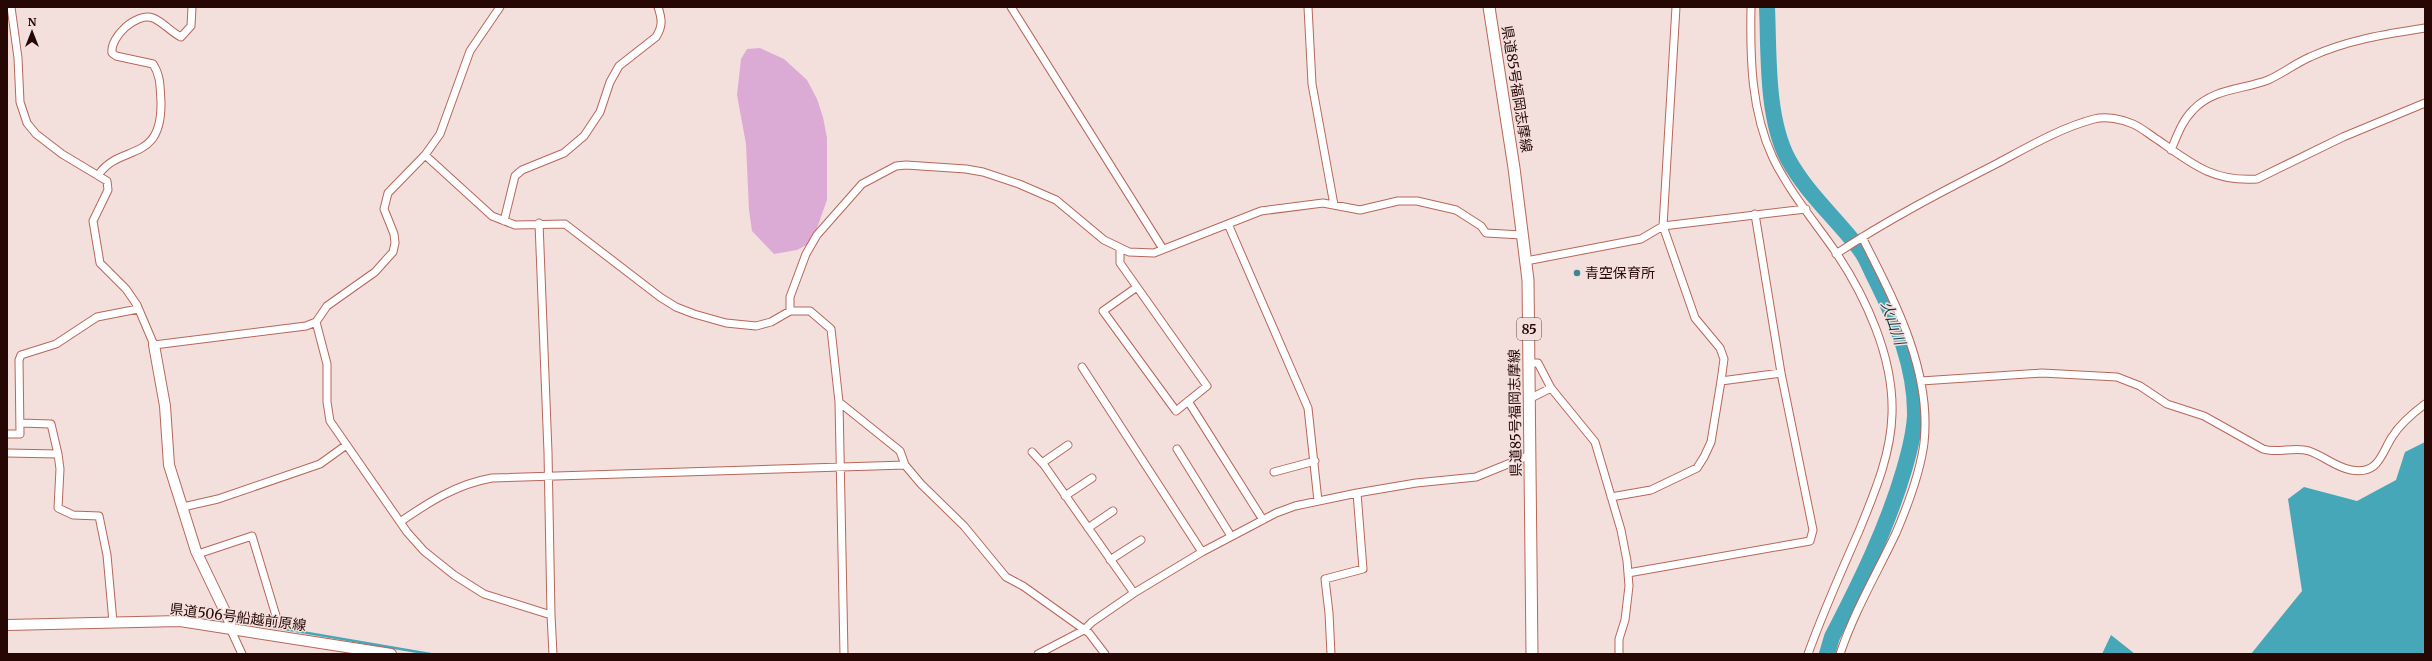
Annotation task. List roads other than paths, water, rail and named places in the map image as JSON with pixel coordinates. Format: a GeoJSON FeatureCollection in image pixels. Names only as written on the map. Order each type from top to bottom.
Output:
{"type":"FeatureCollection","features":[{"type":"Feature","properties":{"kind":"main road","name":"県道85号福岡志摩線"},"geometry":{"type":"LineString","coordinates":[[1489,7],[1526,261],[1529,364],[1532,654]]}},
{"type":"Feature","properties":{"kind":"main road"},"geometry":{"type":"LineString","coordinates":[[154,345],[165,406],[170,465],[198,554],[230,622],[230,628]]}},
{"type":"Feature","properties":{"kind":"main road","name":"県道506号船越前原線"},"geometry":{"type":"LineString","coordinates":[[7,625],[180,621],[391,654]]}},
{"type":"Feature","properties":{"kind":"street"},"geometry":{"type":"LineString","coordinates":[[11,7],[10,18],[18,58],[20,102],[28,123],[36,134],[62,154],[99,174],[107,181],[108,190],[92,221],[100,263],[126,289],[138,309],[154,345],[291,329],[316,322],[327,306],[375,272],[393,252],[396,243],[384,209],[388,193],[425,155],[440,134],[470,51],[500,7]]}},
{"type":"Feature","properties":{"kind":"street"},"geometry":{"type":"LineString","coordinates":[[99,174],[112,161],[136,152],[151,140],[158,124],[161,109],[160,78],[153,64],[116,56],[112,53],[111,47],[119,34],[131,23],[146,17],[153,18],[181,37],[191,26],[192,7]]}},
{"type":"Feature","properties":{"kind":"street"},"geometry":{"type":"LineString","coordinates":[[504,221],[516,176],[522,170],[564,153],[584,136],[600,112],[610,82],[619,66],[656,37],[660,31],[662,24],[658,7]]}},
{"type":"Feature","properties":{"kind":"street"},"geometry":{"type":"LineString","coordinates":[[1011,7],[1163,249]]}},
{"type":"Feature","properties":{"kind":"street"},"geometry":{"type":"LineString","coordinates":[[1308,7],[1314,100],[1334,204]]}},
{"type":"Feature","properties":{"kind":"street"},"geometry":{"type":"LineString","coordinates":[[1611,497],[1651,490],[1697,468],[1711,442],[1722,380],[1724,359],[1720,348],[1695,318],[1663,226],[1676,7]]}},
{"type":"Feature","properties":{"kind":"street"},"geometry":{"type":"LineString","coordinates":[[1750,7],[1752,74],[1764,134],[1774,159],[1836,254],[1874,325],[1888,373],[1892,413],[1889,442],[1879,480],[1808,654]]}},
{"type":"Feature","properties":{"kind":"street"},"geometry":{"type":"LineString","coordinates":[[2172,150],[2184,122],[2193,110],[2217,93],[2268,80],[2292,65],[2335,47],[2382,34],[2425,28]]}},
{"type":"Feature","properties":{"kind":"street"},"geometry":{"type":"LineString","coordinates":[[1836,254],[1860,238],[2041,141],[2095,119],[2110,119],[2133,124],[2199,169],[2215,176],[2245,180],[2256,178],[2343,137],[2425,103]]}},
{"type":"Feature","properties":{"kind":"street"},"geometry":{"type":"LineString","coordinates":[[425,155],[479,207],[504,221],[516,225],[565,224],[676,307],[726,323],[756,326],[771,322],[790,311],[810,311],[831,329],[839,402],[839,467],[844,654]]}},
{"type":"Feature","properties":{"kind":"street"},"geometry":{"type":"LineString","coordinates":[[790,311],[790,297],[806,254],[817,235],[862,184],[896,166],[906,165],[966,169],[983,172],[1019,184],[1056,200],[1104,240],[1129,252],[1154,253],[1261,211],[1323,203],[1334,204],[1348,210],[1360,210],[1398,201],[1417,201],[1456,210],[1481,226],[1486,233],[1522,234]]}},
{"type":"Feature","properties":{"kind":"street"},"geometry":{"type":"LineString","coordinates":[[1526,261],[1641,239],[1663,226],[1806,209]]}},
{"type":"Feature","properties":{"kind":"street"},"geometry":{"type":"LineString","coordinates":[[1628,572],[1810,541],[1813,530],[1781,373],[1755,214]]}},
{"type":"Feature","properties":{"kind":"street"},"geometry":{"type":"LineString","coordinates":[[539,224],[548,476],[550,615],[553,654]]}},
{"type":"Feature","properties":{"kind":"street"},"geometry":{"type":"LineString","coordinates":[[1228,224],[1302,391],[1308,408],[1318,501]]}},
{"type":"Feature","properties":{"kind":"street"},"geometry":{"type":"LineString","coordinates":[[1840,654],[1856,615],[1896,531],[1918,473],[1925,427],[1921,380],[1891,296],[1860,238]]}},
{"type":"Feature","properties":{"kind":"street"},"geometry":{"type":"LineString","coordinates":[[1120,249],[1120,263],[1137,287],[1207,386],[1176,410],[1103,312],[1137,287]]}},
{"type":"Feature","properties":{"kind":"street"},"geometry":{"type":"LineString","coordinates":[[7,434],[20,434],[19,360],[21,355],[56,344],[97,317],[138,309]]}},
{"type":"Feature","properties":{"kind":"street"},"geometry":{"type":"LineString","coordinates":[[316,322],[327,364],[327,402],[330,421],[345,446],[400,522],[424,550],[454,575],[484,594],[550,615]]}},
{"type":"Feature","properties":{"kind":"street"},"geometry":{"type":"LineString","coordinates":[[1529,364],[1538,363],[1551,388],[1595,442],[1621,530],[1628,572],[1628,600],[1619,639],[1619,654]]}},
{"type":"Feature","properties":{"kind":"street"},"geometry":{"type":"LineString","coordinates":[[1082,367],[1202,552]]}},
{"type":"Feature","properties":{"kind":"street"},"geometry":{"type":"LineString","coordinates":[[1722,380],[1781,373]]}},
{"type":"Feature","properties":{"kind":"street"},"geometry":{"type":"LineString","coordinates":[[1921,380],[2042,373],[2117,377],[2140,386],[2167,404],[2204,416],[2263,449],[2272,452],[2309,451],[2330,463],[2352,470],[2362,470],[2378,462],[2392,437],[2412,414],[2425,404]]}},
{"type":"Feature","properties":{"kind":"street"},"geometry":{"type":"LineString","coordinates":[[1529,400],[1551,388]]}},
{"type":"Feature","properties":{"kind":"street"},"geometry":{"type":"LineString","coordinates":[[1188,401],[1264,520]]}},
{"type":"Feature","properties":{"kind":"street"},"geometry":{"type":"LineString","coordinates":[[839,402],[900,451],[905,465],[964,526],[1006,577],[1024,586],[1089,633],[1106,654]]}},
{"type":"Feature","properties":{"kind":"street"},"geometry":{"type":"LineString","coordinates":[[20,423],[51,424],[60,469],[58,508],[73,515],[98,516],[107,555],[113,622]]}},
{"type":"Feature","properties":{"kind":"street"},"geometry":{"type":"LineString","coordinates":[[1042,463],[1068,445]]}},
{"type":"Feature","properties":{"kind":"street"},"geometry":{"type":"LineString","coordinates":[[183,507],[218,499],[320,464],[345,446]]}},
{"type":"Feature","properties":{"kind":"street"},"geometry":{"type":"LineString","coordinates":[[1177,449],[1231,536]]}},
{"type":"Feature","properties":{"kind":"street"},"geometry":{"type":"LineString","coordinates":[[1032,452],[1042,463],[1134,593]]}},
{"type":"Feature","properties":{"kind":"street"},"geometry":{"type":"LineString","coordinates":[[7,453],[58,454]]}},
{"type":"Feature","properties":{"kind":"street"},"geometry":{"type":"LineString","coordinates":[[1038,654],[1084,630],[1092,622],[1134,593],[1202,552],[1231,536],[1295,506],[1416,483],[1476,477],[1530,455]]}},
{"type":"Feature","properties":{"kind":"street"},"geometry":{"type":"LineString","coordinates":[[1274,472],[1314,461]]}},
{"type":"Feature","properties":{"kind":"street"},"geometry":{"type":"LineString","coordinates":[[400,522],[447,491],[476,481],[492,478],[905,465]]}},
{"type":"Feature","properties":{"kind":"street"},"geometry":{"type":"LineString","coordinates":[[1065,496],[1092,478]]}},
{"type":"Feature","properties":{"kind":"street"},"geometry":{"type":"LineString","coordinates":[[1330,654],[1329,613],[1325,579],[1363,569],[1357,493]]}},
{"type":"Feature","properties":{"kind":"street"},"geometry":{"type":"LineString","coordinates":[[1088,528],[1113,511]]}},
{"type":"Feature","properties":{"kind":"street"},"geometry":{"type":"LineString","coordinates":[[198,554],[252,536],[277,619]]}},
{"type":"Feature","properties":{"kind":"street"},"geometry":{"type":"LineString","coordinates":[[1110,560],[1141,540]]}},
{"type":"Feature","properties":{"kind":"street"},"geometry":{"type":"LineString","coordinates":[[230,628],[242,654]]}},
{"type":"Feature","properties":{"kind":"water"},"geometry":{"type":"Polygon","coordinates":[[[2425,442],[2425,649],[2423,654],[2251,654],[2302,591],[2288,499],[2304,487],[2357,501],[2396,480],[2405,452],[2425,442]]]}},
{"type":"Feature","properties":{"kind":"water"},"geometry":{"type":"Polygon","coordinates":[[[2111,635],[2135,654],[2102,654],[2111,635]]]}},
{"type":"Feature","properties":{"kind":"waterway","name":"火山川"},"geometry":{"type":"LineString","coordinates":[[1767,7],[1772,105],[1781,143],[1788,159],[1804,184],[1865,257],[1897,327],[1908,362],[1914,398],[1915,416],[1912,437],[1906,464],[1890,513],[1853,596],[1832,637],[1827,654]]}},
{"type":"Feature","properties":{"kind":"waterway"},"geometry":{"type":"LineString","coordinates":[[244,622],[430,654]]}},
{"type":"Feature","properties":{"kind":"place","name":"青空保育所"},"geometry":{"type":"Point","coordinates":[1577,273]}}]}
